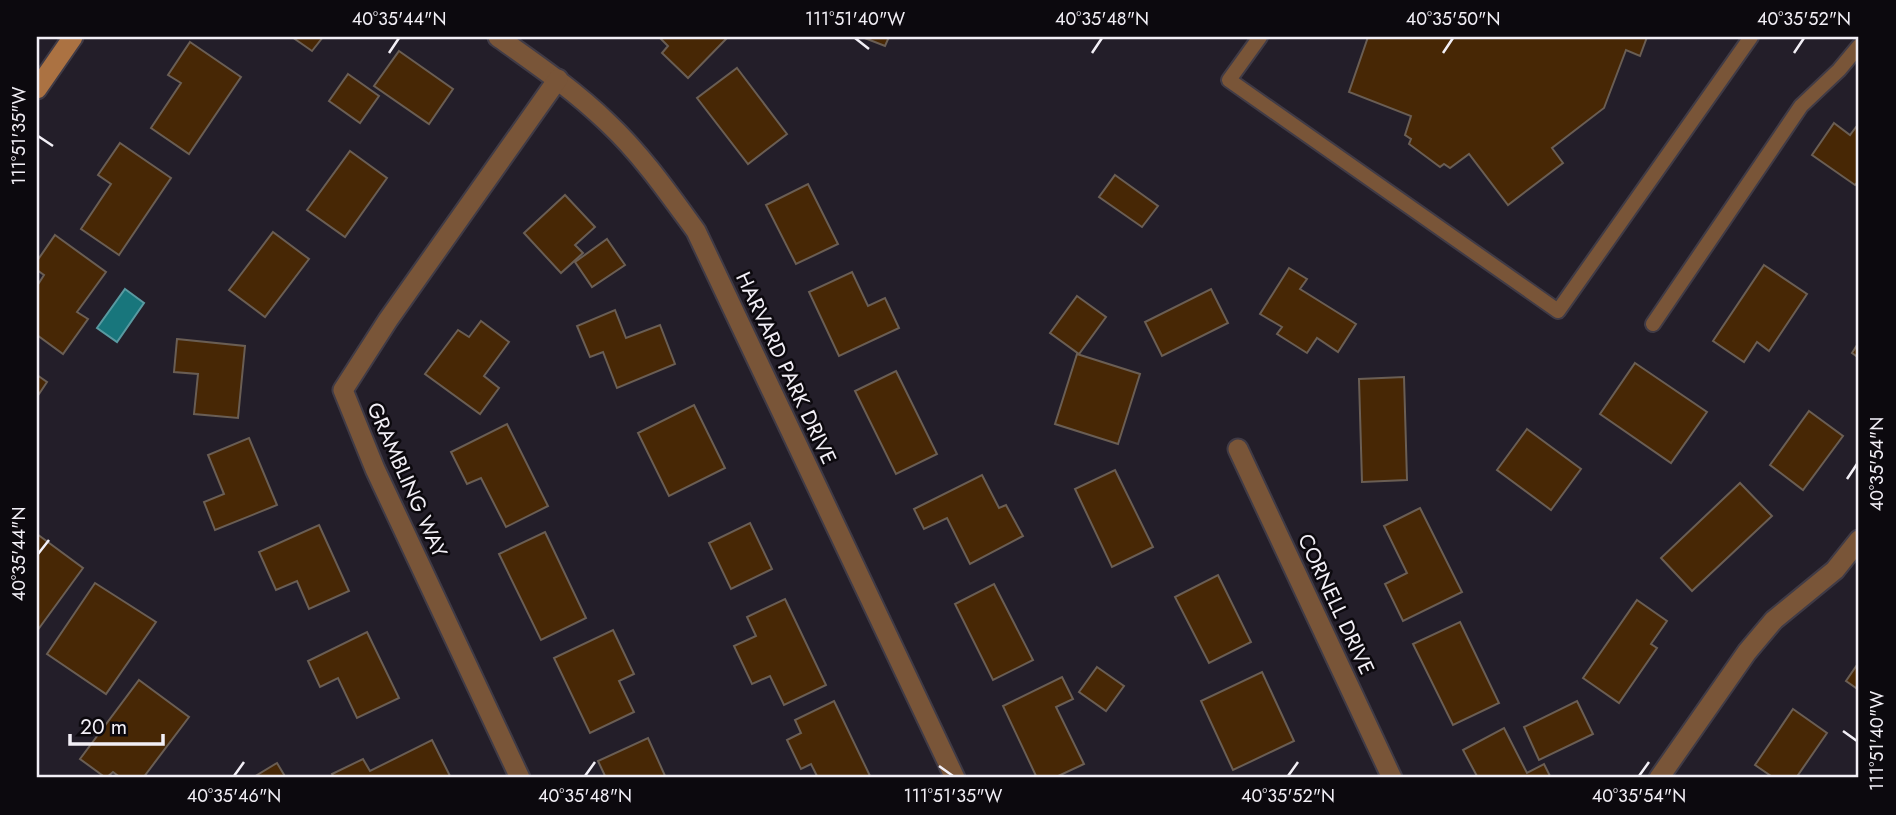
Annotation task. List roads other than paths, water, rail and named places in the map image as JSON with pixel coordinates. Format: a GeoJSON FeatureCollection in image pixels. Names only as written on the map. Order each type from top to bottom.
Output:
{"type":"FeatureCollection","features":[{"type":"Feature","properties":{"kind":"main road"},"geometry":{"type":"LineString","coordinates":[[37,89],[73,37]]}},
{"type":"Feature","properties":{"kind":"street","name":"HARVARD PARK DRIVE"},"geometry":{"type":"LineString","coordinates":[[498,37],[558,79],[618,134],[655,174],[696,231],[955,778]]}},
{"type":"Feature","properties":{"kind":"street","name":"GRAMBLING WAY"},"geometry":{"type":"LineString","coordinates":[[520,778],[375,469],[342,390],[388,320],[558,79]]}},
{"type":"Feature","properties":{"kind":"street","name":"CORNELL DRIVE"},"geometry":{"type":"LineString","coordinates":[[1238,449],[1392,778]]}},
{"type":"Feature","properties":{"kind":"street"},"geometry":{"type":"LineString","coordinates":[[1659,778],[1747,652],[1774,620],[1836,569],[1859,540]]}},
{"type":"Feature","properties":{"kind":"lane"},"geometry":{"type":"LineString","coordinates":[[1259,37],[1229,80],[1558,311],[1751,37]]}},
{"type":"Feature","properties":{"kind":"lane"},"geometry":{"type":"LineString","coordinates":[[1653,324],[1801,106],[1839,70],[1859,46]]}},
{"type":"Feature","properties":{"kind":"water"},"geometry":{"type":"Polygon","coordinates":[[[125,289],[144,303],[117,342],[97,328],[125,289]]]}}]}
